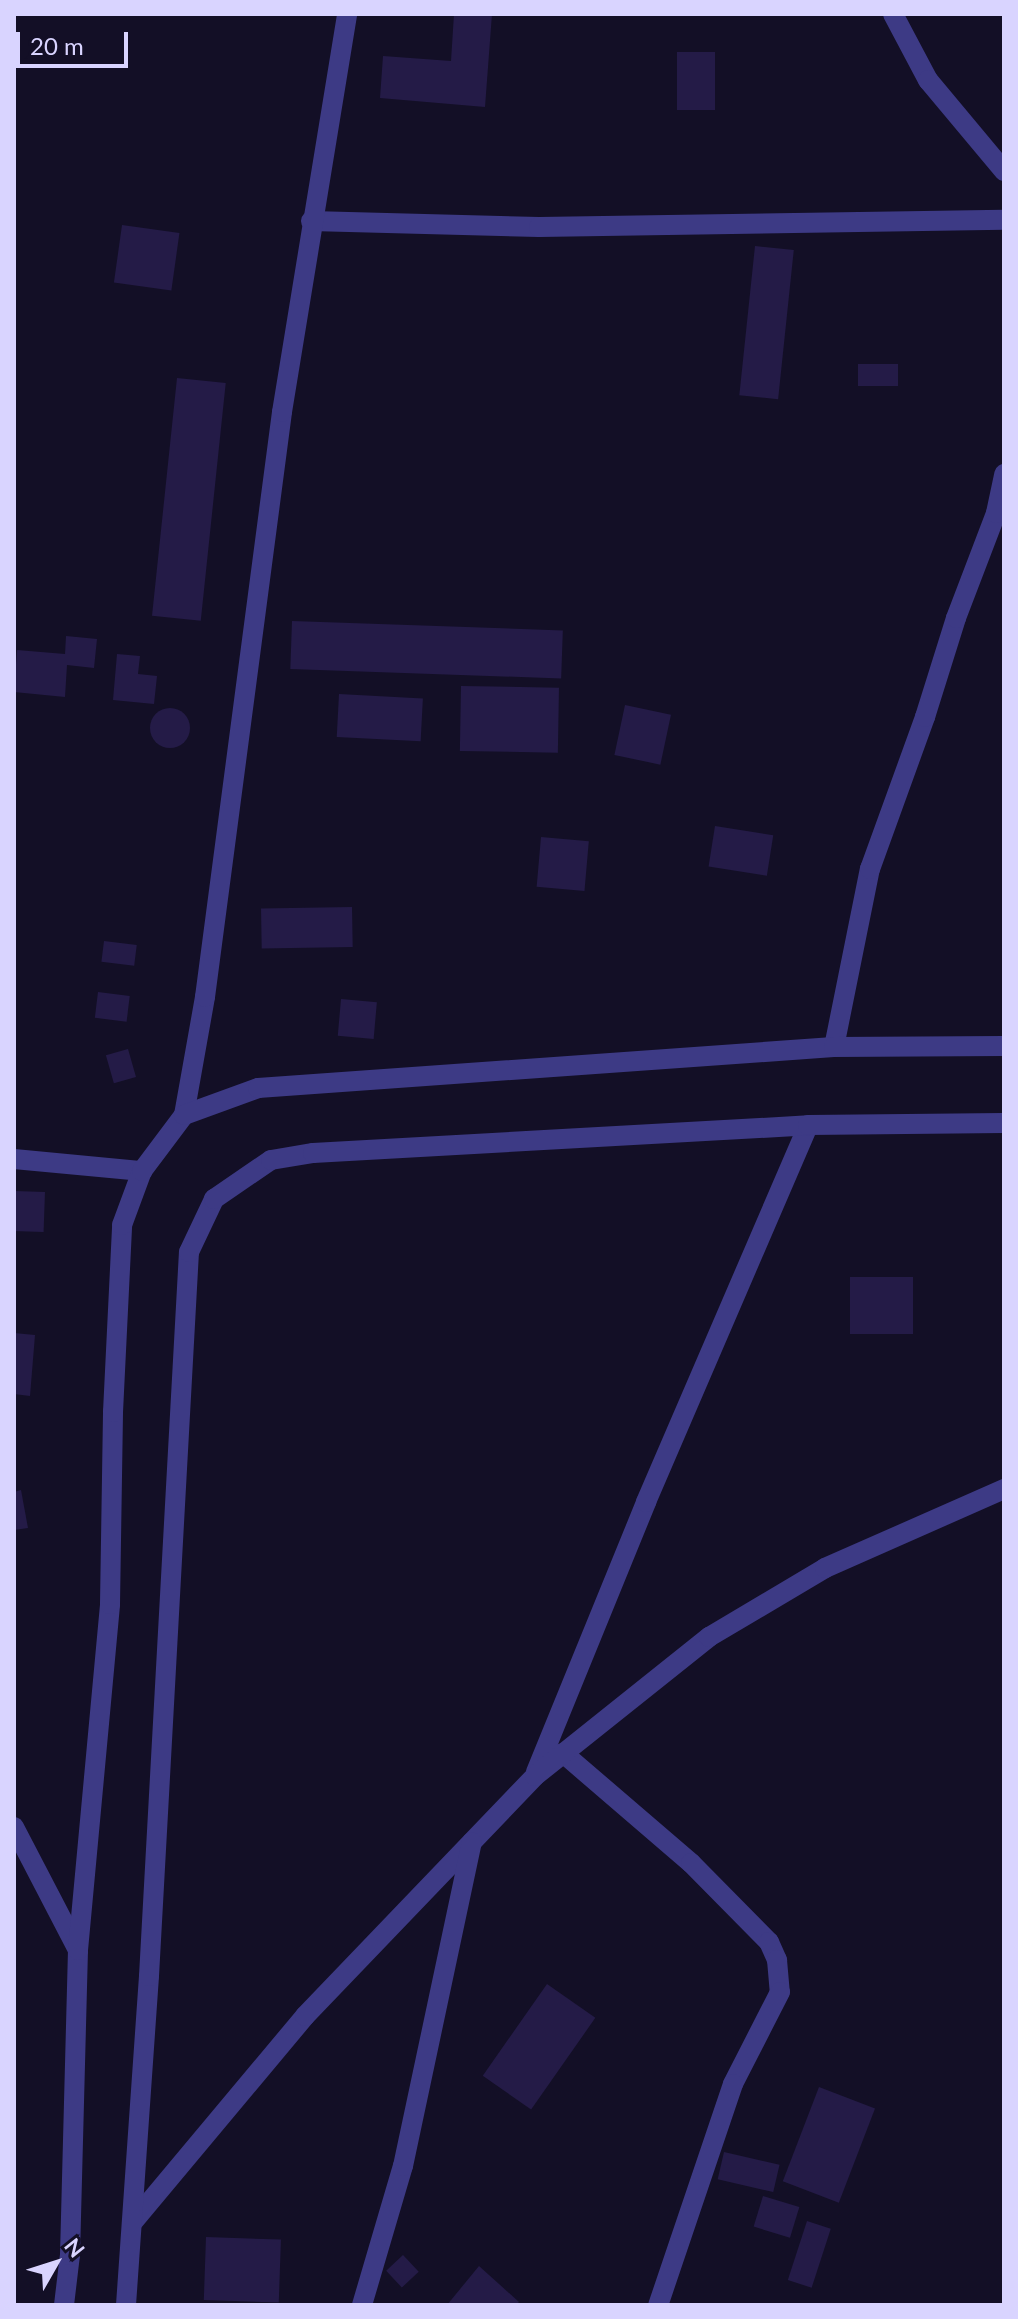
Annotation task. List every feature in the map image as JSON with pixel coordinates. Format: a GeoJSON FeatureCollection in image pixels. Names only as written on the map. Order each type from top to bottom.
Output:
{"type":"FeatureCollection","features":[{"type":"Feature","properties":{"kind":"street"},"geometry":{"type":"LineString","coordinates":[[64,2305],[70,2255],[78,1950],[110,1604],[113,1412],[122,1225],[142,1171],[184,1115],[205,997],[282,412],[347,14]]}},
{"type":"Feature","properties":{"kind":"street"},"geometry":{"type":"LineString","coordinates":[[893,14],[928,80],[1004,171]]}},
{"type":"Feature","properties":{"kind":"street"},"geometry":{"type":"LineString","coordinates":[[311,221],[555,227],[1004,220]]}},
{"type":"Feature","properties":{"kind":"street"},"geometry":{"type":"LineString","coordinates":[[834,1047],[870,869],[996,513],[1004,474]]}},
{"type":"Feature","properties":{"kind":"street"},"geometry":{"type":"LineString","coordinates":[[184,1115],[258,1088],[834,1047],[1004,1046]]}},
{"type":"Feature","properties":{"kind":"street"},"geometry":{"type":"LineString","coordinates":[[126,2305],[189,1252],[214,1199],[271,1160],[313,1153],[808,1125],[1004,1123]]}},
{"type":"Feature","properties":{"kind":"street"},"geometry":{"type":"LineString","coordinates":[[535,1776],[646,1502],[808,1125]]}},
{"type":"Feature","properties":{"kind":"street"},"geometry":{"type":"LineString","coordinates":[[14,1159],[142,1171]]}},
{"type":"Feature","properties":{"kind":"street"},"geometry":{"type":"LineString","coordinates":[[132,2223],[305,2016],[535,1776],[709,1637],[825,1568],[1004,1489]]}},
{"type":"Feature","properties":{"kind":"street"},"geometry":{"type":"LineString","coordinates":[[563,1753],[691,1863],[769,1942],[777,1960],[780,1992],[733,2084],[658,2305]]}},
{"type":"Feature","properties":{"kind":"street"},"geometry":{"type":"LineString","coordinates":[[14,1827],[78,1950]]}},
{"type":"Feature","properties":{"kind":"street"},"geometry":{"type":"LineString","coordinates":[[362,2305],[403,2166],[473,1841]]}},
{"type":"Feature","properties":{"kind":"building"},"geometry":{"type":"Polygon","coordinates":[[[454,14],[492,14],[485,107],[380,98],[383,56],[451,61],[454,14]]]}},
{"type":"Feature","properties":{"kind":"building"},"geometry":{"type":"Polygon","coordinates":[[[677,52],[715,52],[715,110],[677,110],[677,52]]]}},
{"type":"Feature","properties":{"kind":"building"},"geometry":{"type":"Polygon","coordinates":[[[122,225],[179,233],[171,291],[114,282],[122,225]]]}},
{"type":"Feature","properties":{"kind":"building"},"geometry":{"type":"Polygon","coordinates":[[[755,246],[794,250],[778,399],[739,395],[755,246]]]}},
{"type":"Feature","properties":{"kind":"building"},"geometry":{"type":"Polygon","coordinates":[[[858,364],[898,364],[898,386],[858,386],[858,364]]]}},
{"type":"Feature","properties":{"kind":"building"},"geometry":{"type":"Polygon","coordinates":[[[177,378],[226,383],[201,621],[152,616],[177,378]]]}},
{"type":"Feature","properties":{"kind":"building"},"geometry":{"type":"Polygon","coordinates":[[[292,621],[563,630],[561,678],[290,669],[292,621]]]}},
{"type":"Feature","properties":{"kind":"building"},"geometry":{"type":"Polygon","coordinates":[[[66,636],[97,639],[94,668],[67,665],[65,697],[14,692],[17,650],[65,654],[66,636]]]}},
{"type":"Feature","properties":{"kind":"building"},"geometry":{"type":"Polygon","coordinates":[[[117,654],[140,656],[138,674],[157,676],[154,704],[113,700],[117,654]]]}},
{"type":"Feature","properties":{"kind":"building"},"geometry":{"type":"Polygon","coordinates":[[[461,686],[559,688],[558,753],[460,751],[461,686]]]}},
{"type":"Feature","properties":{"kind":"building"},"geometry":{"type":"Polygon","coordinates":[[[339,694],[423,698],[421,741],[337,737],[339,694]]]}},
{"type":"Feature","properties":{"kind":"building"},"geometry":{"type":"Polygon","coordinates":[[[625,705],[671,715],[660,765],[614,755],[625,705]]]}},
{"type":"Feature","properties":{"kind":"building"},"geometry":{"type":"Polygon","coordinates":[[[170,708],[184,714],[190,728],[184,742],[170,748],[156,742],[150,728],[156,714],[170,708]]]}},
{"type":"Feature","properties":{"kind":"building"},"geometry":{"type":"Polygon","coordinates":[[[715,826],[773,835],[767,876],[709,866],[715,826]]]}},
{"type":"Feature","properties":{"kind":"building"},"geometry":{"type":"Polygon","coordinates":[[[541,837],[589,841],[584,891],[537,887],[541,837]]]}},
{"type":"Feature","properties":{"kind":"building"},"geometry":{"type":"Polygon","coordinates":[[[352,907],[353,947],[262,949],[261,909],[352,907]]]}},
{"type":"Feature","properties":{"kind":"building"},"geometry":{"type":"Polygon","coordinates":[[[104,941],[137,945],[134,966],[101,962],[104,941]]]}},
{"type":"Feature","properties":{"kind":"building"},"geometry":{"type":"Polygon","coordinates":[[[98,992],[130,996],[127,1022],[95,1018],[98,992]]]}},
{"type":"Feature","properties":{"kind":"building"},"geometry":{"type":"Polygon","coordinates":[[[341,999],[377,1002],[374,1039],[338,1036],[341,999]]]}},
{"type":"Feature","properties":{"kind":"building"},"geometry":{"type":"Polygon","coordinates":[[[128,1049],[136,1077],[114,1083],[106,1055],[128,1049]]]}},
{"type":"Feature","properties":{"kind":"building"},"geometry":{"type":"Polygon","coordinates":[[[14,1191],[45,1192],[44,1232],[14,1231],[14,1191]]]}},
{"type":"Feature","properties":{"kind":"building"},"geometry":{"type":"Polygon","coordinates":[[[850,1277],[913,1277],[913,1334],[850,1334],[850,1277]]]}},
{"type":"Feature","properties":{"kind":"building"},"geometry":{"type":"Polygon","coordinates":[[[14,1333],[35,1335],[30,1396],[14,1394],[14,1333]]]}},
{"type":"Feature","properties":{"kind":"building"},"geometry":{"type":"Polygon","coordinates":[[[21,1490],[28,1528],[14,1530],[14,1492],[21,1490]]]}},
{"type":"Feature","properties":{"kind":"building"},"geometry":{"type":"Polygon","coordinates":[[[547,1984],[595,2018],[531,2110],[483,2076],[547,1984]]]}},
{"type":"Feature","properties":{"kind":"building"},"geometry":{"type":"Polygon","coordinates":[[[819,2087],[875,2109],[839,2203],[783,2181],[819,2087]]]}},
{"type":"Feature","properties":{"kind":"building"},"geometry":{"type":"Polygon","coordinates":[[[724,2152],[780,2165],[773,2192],[718,2179],[724,2152]]]}},
{"type":"Feature","properties":{"kind":"building"},"geometry":{"type":"Polygon","coordinates":[[[763,2196],[799,2207],[790,2238],[754,2227],[763,2196]]]}},
{"type":"Feature","properties":{"kind":"building"},"geometry":{"type":"Polygon","coordinates":[[[807,2221],[831,2229],[812,2288],[788,2280],[807,2221]]]}},
{"type":"Feature","properties":{"kind":"building"},"geometry":{"type":"Polygon","coordinates":[[[206,2237],[281,2240],[279,2303],[204,2300],[206,2237]]]}},
{"type":"Feature","properties":{"kind":"building"},"geometry":{"type":"Polygon","coordinates":[[[403,2255],[419,2272],[402,2288],[386,2271],[403,2255]]]}},
{"type":"Feature","properties":{"kind":"building"},"geometry":{"type":"Polygon","coordinates":[[[479,2266],[519,2302],[516,2305],[447,2305],[479,2266]]]}}]}
